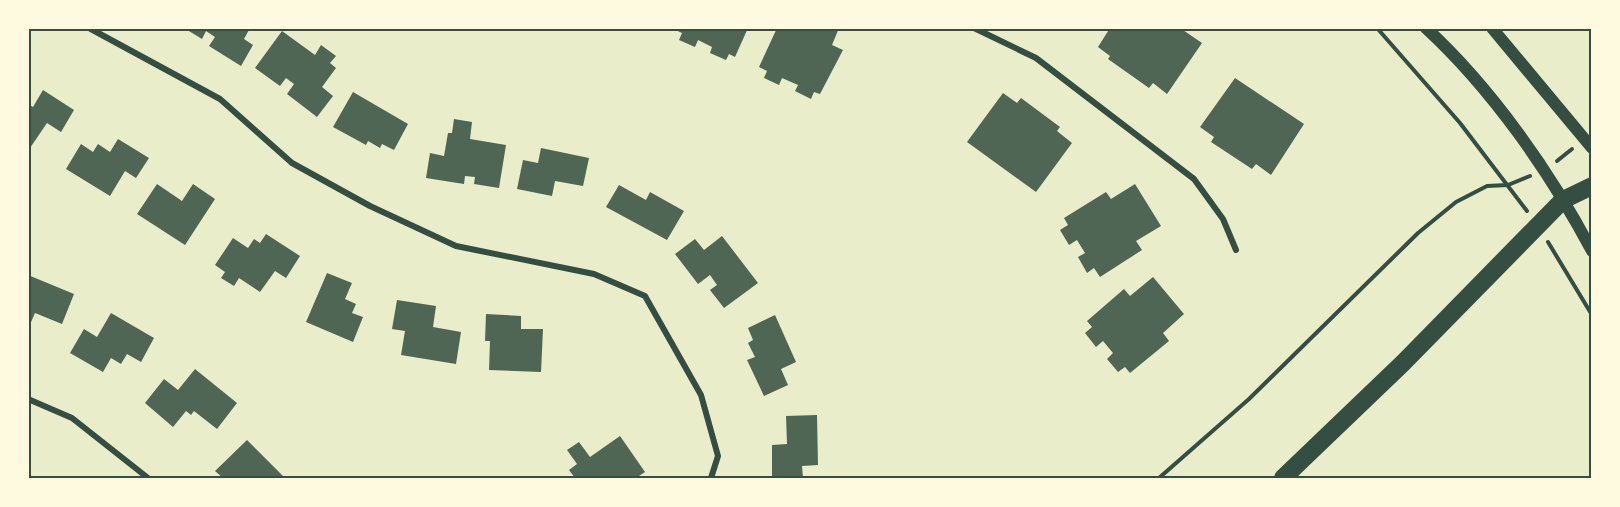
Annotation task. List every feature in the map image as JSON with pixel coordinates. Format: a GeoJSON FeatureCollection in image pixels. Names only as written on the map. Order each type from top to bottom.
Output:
{"type":"FeatureCollection","features":[{"type":"Feature","properties":{"kind":"highway"},"geometry":{"type":"LineString","coordinates":[[1283,478],[1403,363],[1563,200],[1592,186]]}},
{"type":"Feature","properties":{"kind":"main road"},"geometry":{"type":"LineString","coordinates":[[1426,28],[1479,86],[1545,170],[1592,251]]}},
{"type":"Feature","properties":{"kind":"main road"},"geometry":{"type":"LineString","coordinates":[[1492,28],[1592,148]]}},
{"type":"Feature","properties":{"kind":"street"},"geometry":{"type":"LineString","coordinates":[[89,28],[220,99],[292,163],[370,206],[456,246],[594,274],[645,296],[701,395],[718,456],[711,478]]}},
{"type":"Feature","properties":{"kind":"street"},"geometry":{"type":"LineString","coordinates":[[974,28],[1036,57],[1194,178],[1222,219],[1236,250]]}},
{"type":"Feature","properties":{"kind":"street"},"geometry":{"type":"LineString","coordinates":[[28,399],[72,418],[148,478]]}},
{"type":"Feature","properties":{"kind":"path"},"geometry":{"type":"LineString","coordinates":[[1377,28],[1460,123],[1508,185],[1538,227],[1592,315]]}},
{"type":"Feature","properties":{"kind":"path"},"geometry":{"type":"LineString","coordinates":[[1159,478],[1249,399],[1418,233],[1456,202],[1486,186],[1508,185],[1545,170]]}},
{"type":"Feature","properties":{"kind":"building"},"geometry":{"type":"Polygon","coordinates":[[[184,28],[250,28],[244,39],[253,45],[241,66],[209,46],[215,37],[206,31],[202,39],[184,28]]]}},
{"type":"Feature","properties":{"kind":"building"},"geometry":{"type":"Polygon","coordinates":[[[671,28],[748,28],[735,57],[729,54],[726,60],[710,53],[712,47],[698,40],[695,47],[679,40],[682,33],[671,28]]]}},
{"type":"Feature","properties":{"kind":"building"},"geometry":{"type":"Polygon","coordinates":[[[777,28],[839,28],[832,45],[843,50],[820,94],[814,92],[811,99],[795,91],[798,85],[782,78],[779,85],[764,78],[767,71],[759,67],[777,28]]]}},
{"type":"Feature","properties":{"kind":"building"},"geometry":{"type":"Polygon","coordinates":[[[1110,28],[1180,28],[1202,43],[1167,94],[1153,83],[1149,88],[1108,59],[1110,56],[1098,47],[1110,28]]]}},
{"type":"Feature","properties":{"kind":"building"},"geometry":{"type":"Polygon","coordinates":[[[282,31],[315,55],[321,45],[336,56],[330,63],[336,68],[322,87],[333,96],[317,117],[287,94],[294,84],[286,78],[280,86],[255,68],[282,31]]]}},
{"type":"Feature","properties":{"kind":"building"},"geometry":{"type":"Polygon","coordinates":[[[1235,78],[1304,124],[1271,175],[1256,164],[1252,169],[1211,142],[1214,137],[1200,127],[1235,78]]]}},
{"type":"Feature","properties":{"kind":"building"},"geometry":{"type":"Polygon","coordinates":[[[43,90],[74,110],[61,132],[47,123],[30,148],[28,104],[33,107],[43,90]]]}},
{"type":"Feature","properties":{"kind":"building"},"geometry":{"type":"Polygon","coordinates":[[[353,92],[408,124],[394,150],[382,144],[380,148],[368,141],[366,145],[333,127],[353,92]]]}},
{"type":"Feature","properties":{"kind":"building"},"geometry":{"type":"Polygon","coordinates":[[[1003,93],[1017,103],[1021,98],[1060,127],[1057,131],[1072,143],[1036,192],[967,142],[1003,93]]]}},
{"type":"Feature","properties":{"kind":"building"},"geometry":{"type":"Polygon","coordinates":[[[454,119],[472,122],[470,139],[506,145],[499,188],[474,184],[475,177],[465,176],[464,184],[426,178],[430,153],[444,156],[448,133],[452,133],[454,119]]]}},
{"type":"Feature","properties":{"kind":"building"},"geometry":{"type":"Polygon","coordinates":[[[118,139],[149,158],[136,178],[125,171],[110,196],[66,169],[81,144],[93,152],[98,144],[110,152],[118,139]]]}},
{"type":"Feature","properties":{"kind":"building"},"geometry":{"type":"Polygon","coordinates":[[[541,148],[589,158],[583,186],[555,181],[552,196],[517,189],[523,160],[538,163],[541,148]]]}},
{"type":"Feature","properties":{"kind":"building"},"geometry":{"type":"Polygon","coordinates":[[[157,184],[182,201],[193,184],[215,199],[185,245],[137,214],[157,184]]]}},
{"type":"Feature","properties":{"kind":"building"},"geometry":{"type":"Polygon","coordinates":[[[1135,184],[1161,226],[1136,241],[1142,250],[1100,277],[1094,268],[1087,273],[1078,257],[1085,253],[1077,240],[1069,245],[1060,230],[1068,225],[1064,218],[1106,192],[1111,199],[1135,184]]]}},
{"type":"Feature","properties":{"kind":"building"},"geometry":{"type":"Polygon","coordinates":[[[619,185],[646,200],[650,192],[684,211],[667,240],[606,207],[619,185]]]}},
{"type":"Feature","properties":{"kind":"building"},"geometry":{"type":"Polygon","coordinates":[[[266,234],[300,256],[286,278],[275,271],[260,292],[239,278],[234,286],[221,278],[225,272],[215,265],[233,238],[248,248],[254,239],[260,243],[266,234]]]}},
{"type":"Feature","properties":{"kind":"building"},"geometry":{"type":"Polygon","coordinates":[[[722,236],[758,283],[724,308],[710,290],[717,285],[710,275],[698,284],[675,254],[695,239],[704,250],[722,236]]]}},
{"type":"Feature","properties":{"kind":"building"},"geometry":{"type":"Polygon","coordinates":[[[327,273],[352,283],[345,299],[356,304],[352,313],[363,317],[353,342],[306,322],[327,273]]]}},
{"type":"Feature","properties":{"kind":"building"},"geometry":{"type":"Polygon","coordinates":[[[28,275],[74,294],[62,324],[35,313],[28,329],[28,275]]]}},
{"type":"Feature","properties":{"kind":"building"},"geometry":{"type":"Polygon","coordinates":[[[1153,277],[1184,314],[1163,333],[1169,341],[1130,373],[1125,367],[1118,372],[1107,359],[1113,353],[1103,341],[1096,347],[1085,333],[1092,327],[1087,321],[1124,289],[1130,296],[1153,277]]]}},
{"type":"Feature","properties":{"kind":"building"},"geometry":{"type":"Polygon","coordinates":[[[397,300],[436,306],[433,327],[461,332],[456,364],[401,355],[405,331],[392,329],[397,300]]]}},
{"type":"Feature","properties":{"kind":"building"},"geometry":{"type":"Polygon","coordinates":[[[111,313],[154,338],[141,362],[127,354],[121,364],[111,358],[103,372],[70,353],[84,329],[97,337],[111,313]]]}},
{"type":"Feature","properties":{"kind":"building"},"geometry":{"type":"Polygon","coordinates":[[[486,314],[521,316],[521,329],[543,329],[541,372],[489,370],[490,341],[485,341],[486,314]]]}},
{"type":"Feature","properties":{"kind":"building"},"geometry":{"type":"Polygon","coordinates":[[[775,315],[796,362],[781,369],[788,385],[764,396],[747,360],[755,357],[748,343],[753,340],[748,328],[775,315]]]}},
{"type":"Feature","properties":{"kind":"building"},"geometry":{"type":"Polygon","coordinates":[[[195,369],[237,403],[217,429],[194,411],[191,415],[186,411],[173,427],[145,403],[164,379],[178,390],[195,369]]]}},
{"type":"Feature","properties":{"kind":"building"},"geometry":{"type":"Polygon","coordinates":[[[817,415],[818,465],[802,466],[803,478],[772,478],[772,445],[787,444],[786,416],[817,415]]]}},
{"type":"Feature","properties":{"kind":"building"},"geometry":{"type":"Polygon","coordinates":[[[620,436],[645,472],[636,478],[617,478],[615,476],[612,478],[575,478],[569,470],[577,464],[567,450],[579,442],[590,457],[620,436]]]}},
{"type":"Feature","properties":{"kind":"building"},"geometry":{"type":"Polygon","coordinates":[[[247,440],[283,476],[280,478],[223,478],[215,471],[247,440]]]}}]}
